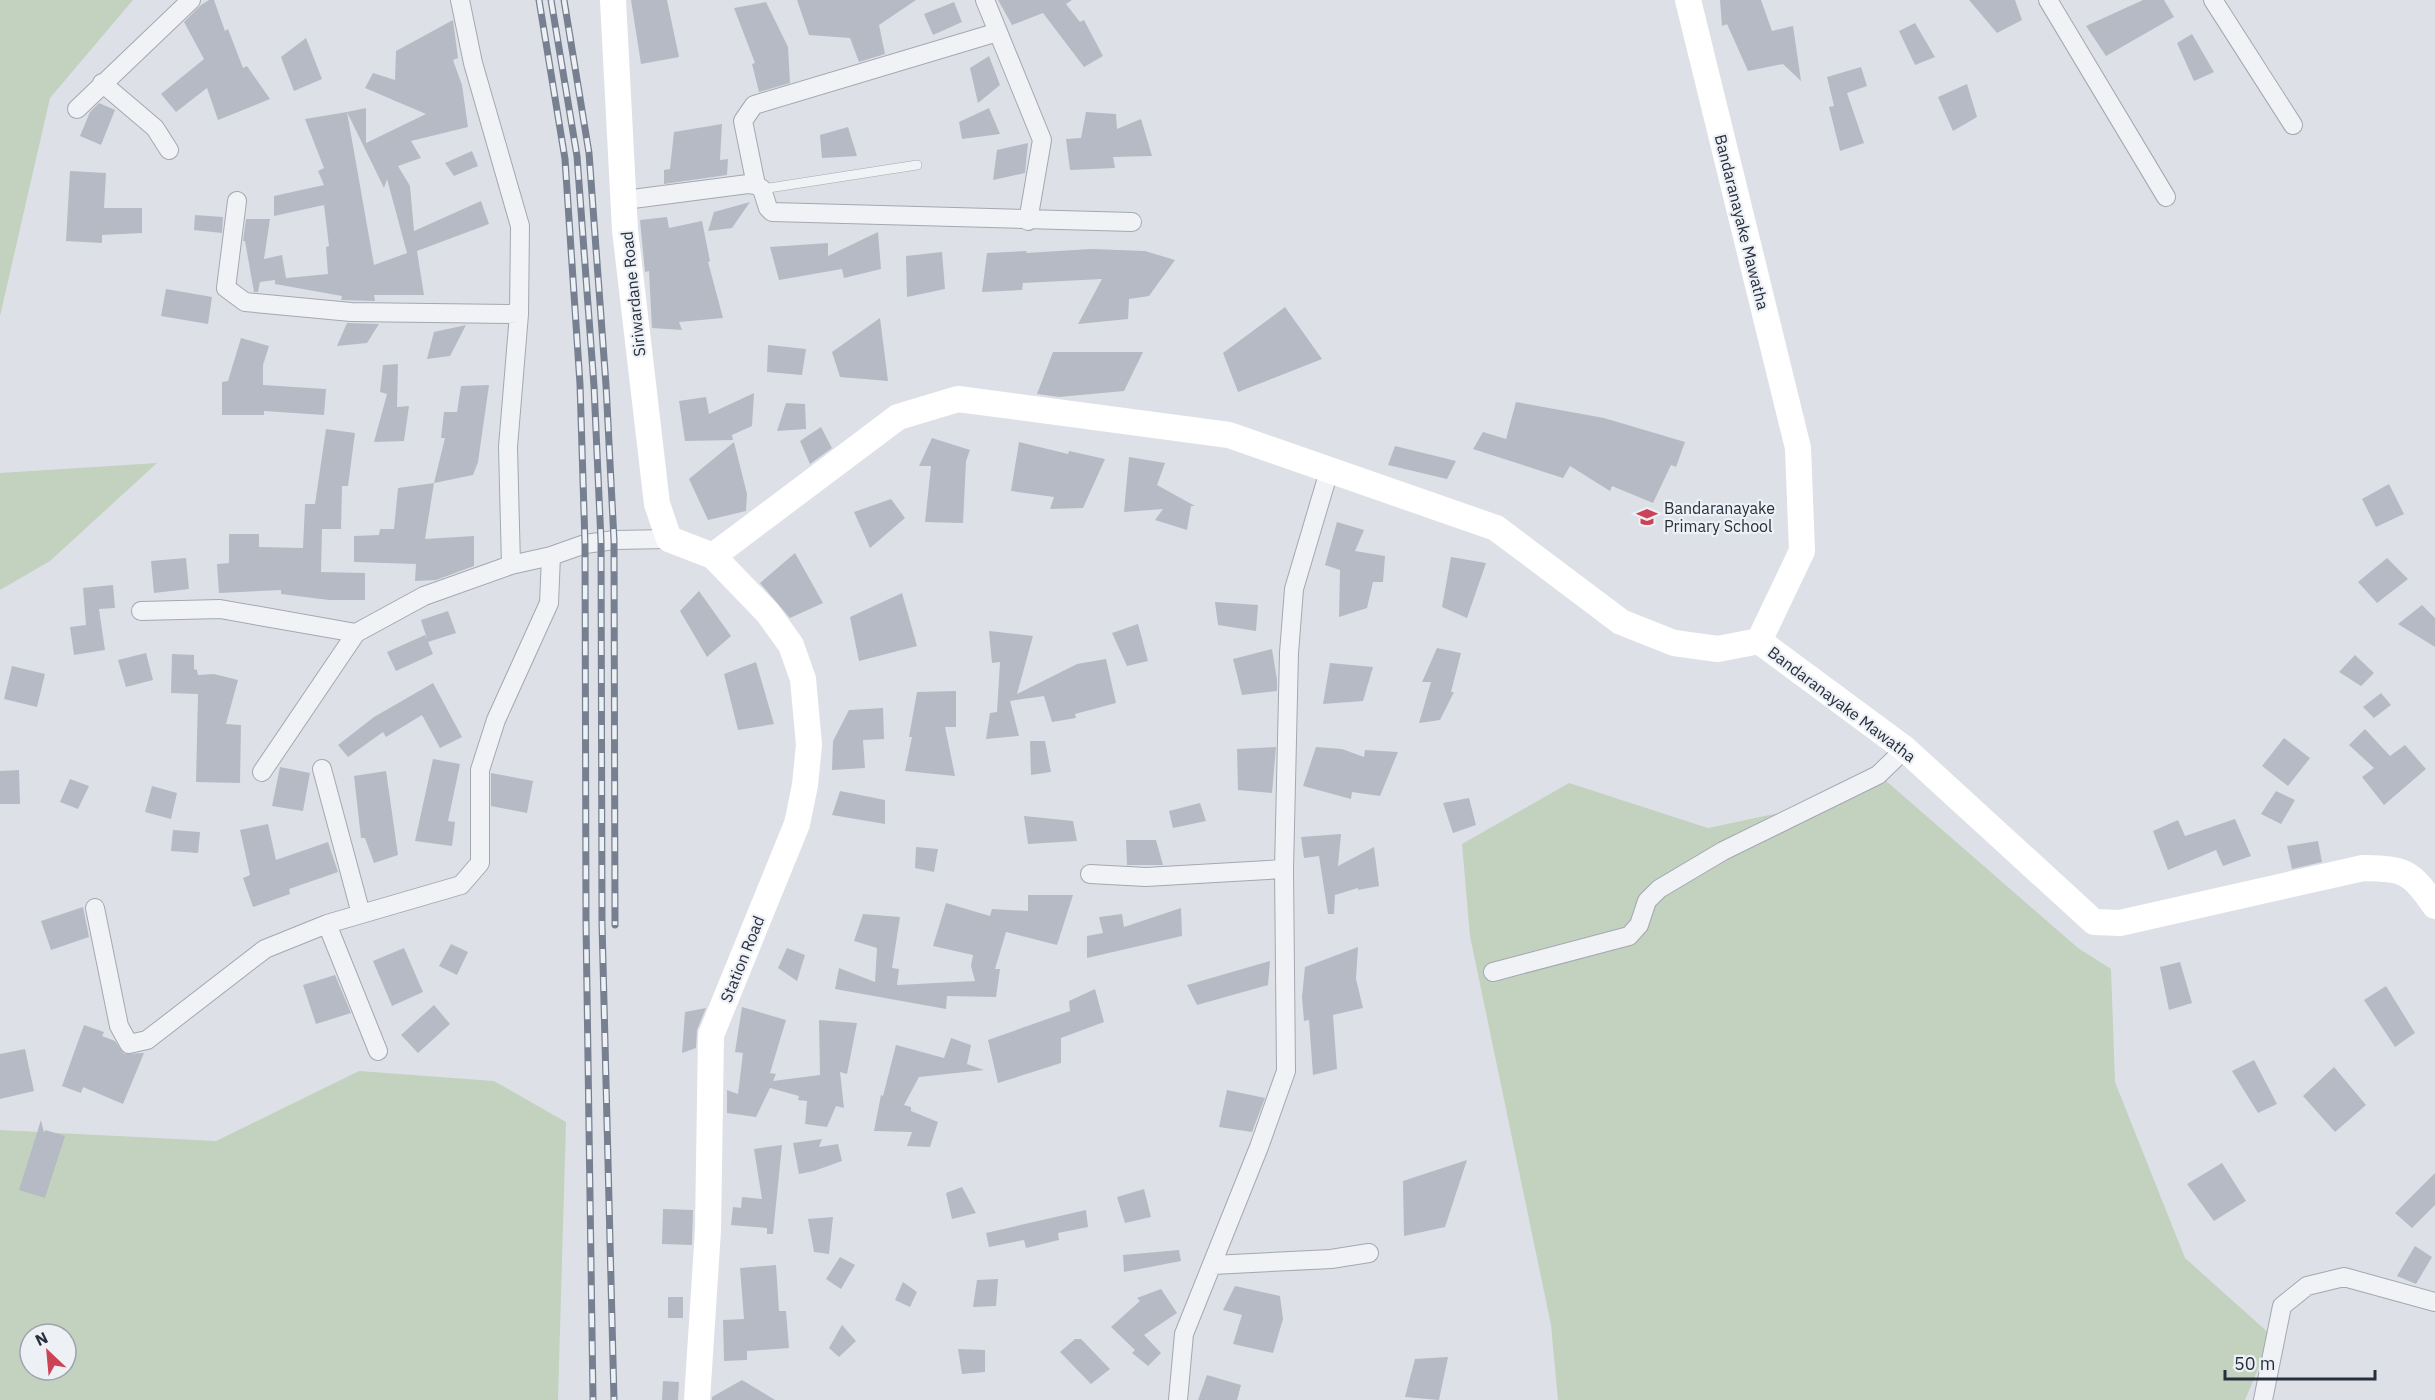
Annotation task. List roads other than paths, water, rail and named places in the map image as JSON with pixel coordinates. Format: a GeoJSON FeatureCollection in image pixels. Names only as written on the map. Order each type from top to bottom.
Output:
{"type":"FeatureCollection","features":[{"type":"Feature","properties":{"kind":"street"},"geometry":{"type":"LineString","coordinates":[[77,109],[190,0]]}},
{"type":"Feature","properties":{"kind":"street"},"geometry":{"type":"LineString","coordinates":[[460,0],[473,63],[520,226],[519,314],[508,447],[511,565]]}},
{"type":"Feature","properties":{"kind":"street","name":"Siriwardane Road"},"geometry":{"type":"LineString","coordinates":[[613,0],[625,230],[657,504],[669,539]]}},
{"type":"Feature","properties":{"kind":"street"},"geometry":{"type":"LineString","coordinates":[[985,0],[1042,140],[1028,221]]}},
{"type":"Feature","properties":{"kind":"street","name":"Bandaranayake Mawatha"},"geometry":{"type":"LineString","coordinates":[[1688,0],[1798,448],[1802,551],[1759,641],[1905,749],[2094,922],[2120,923],[2362,868],[2392,869],[2416,879],[2435,906]]}},
{"type":"Feature","properties":{"kind":"street"},"geometry":{"type":"LineString","coordinates":[[2048,0],[2166,196]]}},
{"type":"Feature","properties":{"kind":"street"},"geometry":{"type":"LineString","coordinates":[[2213,0],[2293,125]]}},
{"type":"Feature","properties":{"kind":"street"},"geometry":{"type":"LineString","coordinates":[[998,32],[754,105],[743,121],[759,187],[768,208],[772,212],[1028,221],[1132,222]]}},
{"type":"Feature","properties":{"kind":"street"},"geometry":{"type":"LineString","coordinates":[[102,84],[154,128],[169,150]]}},
{"type":"Feature","properties":{"kind":"street"},"geometry":{"type":"LineString","coordinates":[[625,200],[759,187]]}},
{"type":"Feature","properties":{"kind":"street"},"geometry":{"type":"LineString","coordinates":[[237,201],[226,288],[245,302],[351,312],[519,314]]}},
{"type":"Feature","properties":{"kind":"street"},"geometry":{"type":"LineString","coordinates":[[262,772],[356,633],[424,596],[511,565],[551,556],[585,544],[669,539],[713,556],[898,417],[958,399],[1229,435],[1496,528],[1622,622],[1674,643],[1718,649],[1759,641]]}},
{"type":"Feature","properties":{"kind":"street"},"geometry":{"type":"LineString","coordinates":[[1178,1400],[1184,1334],[1259,1148],[1286,1071],[1284,869],[1289,653],[1294,589],[1329,471]]}},
{"type":"Feature","properties":{"kind":"street"},"geometry":{"type":"LineString","coordinates":[[95,908],[119,1026],[129,1044],[147,1040],[266,949],[327,924],[461,885],[480,863],[480,770],[496,720],[549,603],[551,556]]}},
{"type":"Feature","properties":{"kind":"street","name":"Station Road"},"geometry":{"type":"LineString","coordinates":[[697,1400],[708,1230],[711,1035],[797,824],[805,785],[809,745],[803,679],[791,645],[768,613],[713,556]]}},
{"type":"Feature","properties":{"kind":"street"},"geometry":{"type":"LineString","coordinates":[[141,611],[220,609],[356,633]]}},
{"type":"Feature","properties":{"kind":"street"},"geometry":{"type":"LineString","coordinates":[[1493,972],[1629,936],[1639,926],[1647,901],[1659,889],[1724,851],[1878,775],[1905,749]]}},
{"type":"Feature","properties":{"kind":"street"},"geometry":{"type":"LineString","coordinates":[[322,768],[361,914]]}},
{"type":"Feature","properties":{"kind":"street"},"geometry":{"type":"LineString","coordinates":[[1090,874],[1146,877],[1284,869]]}},
{"type":"Feature","properties":{"kind":"street"},"geometry":{"type":"LineString","coordinates":[[327,924],[378,1051]]}},
{"type":"Feature","properties":{"kind":"street"},"geometry":{"type":"LineString","coordinates":[[1213,1265],[1331,1259],[1369,1253]]}},
{"type":"Feature","properties":{"kind":"street"},"geometry":{"type":"LineString","coordinates":[[2263,1400],[2282,1306],[2307,1286],[2344,1278],[2435,1302]]}},
{"type":"Feature","properties":{"kind":"lane"},"geometry":{"type":"LineString","coordinates":[[759,187],[917,165]]}},
{"type":"Feature","properties":{"kind":"railway"},"geometry":{"type":"LineString","coordinates":[[539,0],[565,159],[580,384],[585,544],[586,923],[593,1400]]}},
{"type":"Feature","properties":{"kind":"railway"},"geometry":{"type":"LineString","coordinates":[[551,0],[577,156],[594,386],[601,541],[602,923],[614,1400]]}},
{"type":"Feature","properties":{"kind":"railway"},"geometry":{"type":"LineString","coordinates":[[564,0],[589,153],[606,385],[614,540],[615,925]]}},
{"type":"Feature","properties":{"kind":"place","name":"Bandaranayake Primary School"},"geometry":{"type":"Point","coordinates":[1647,517]}}]}
